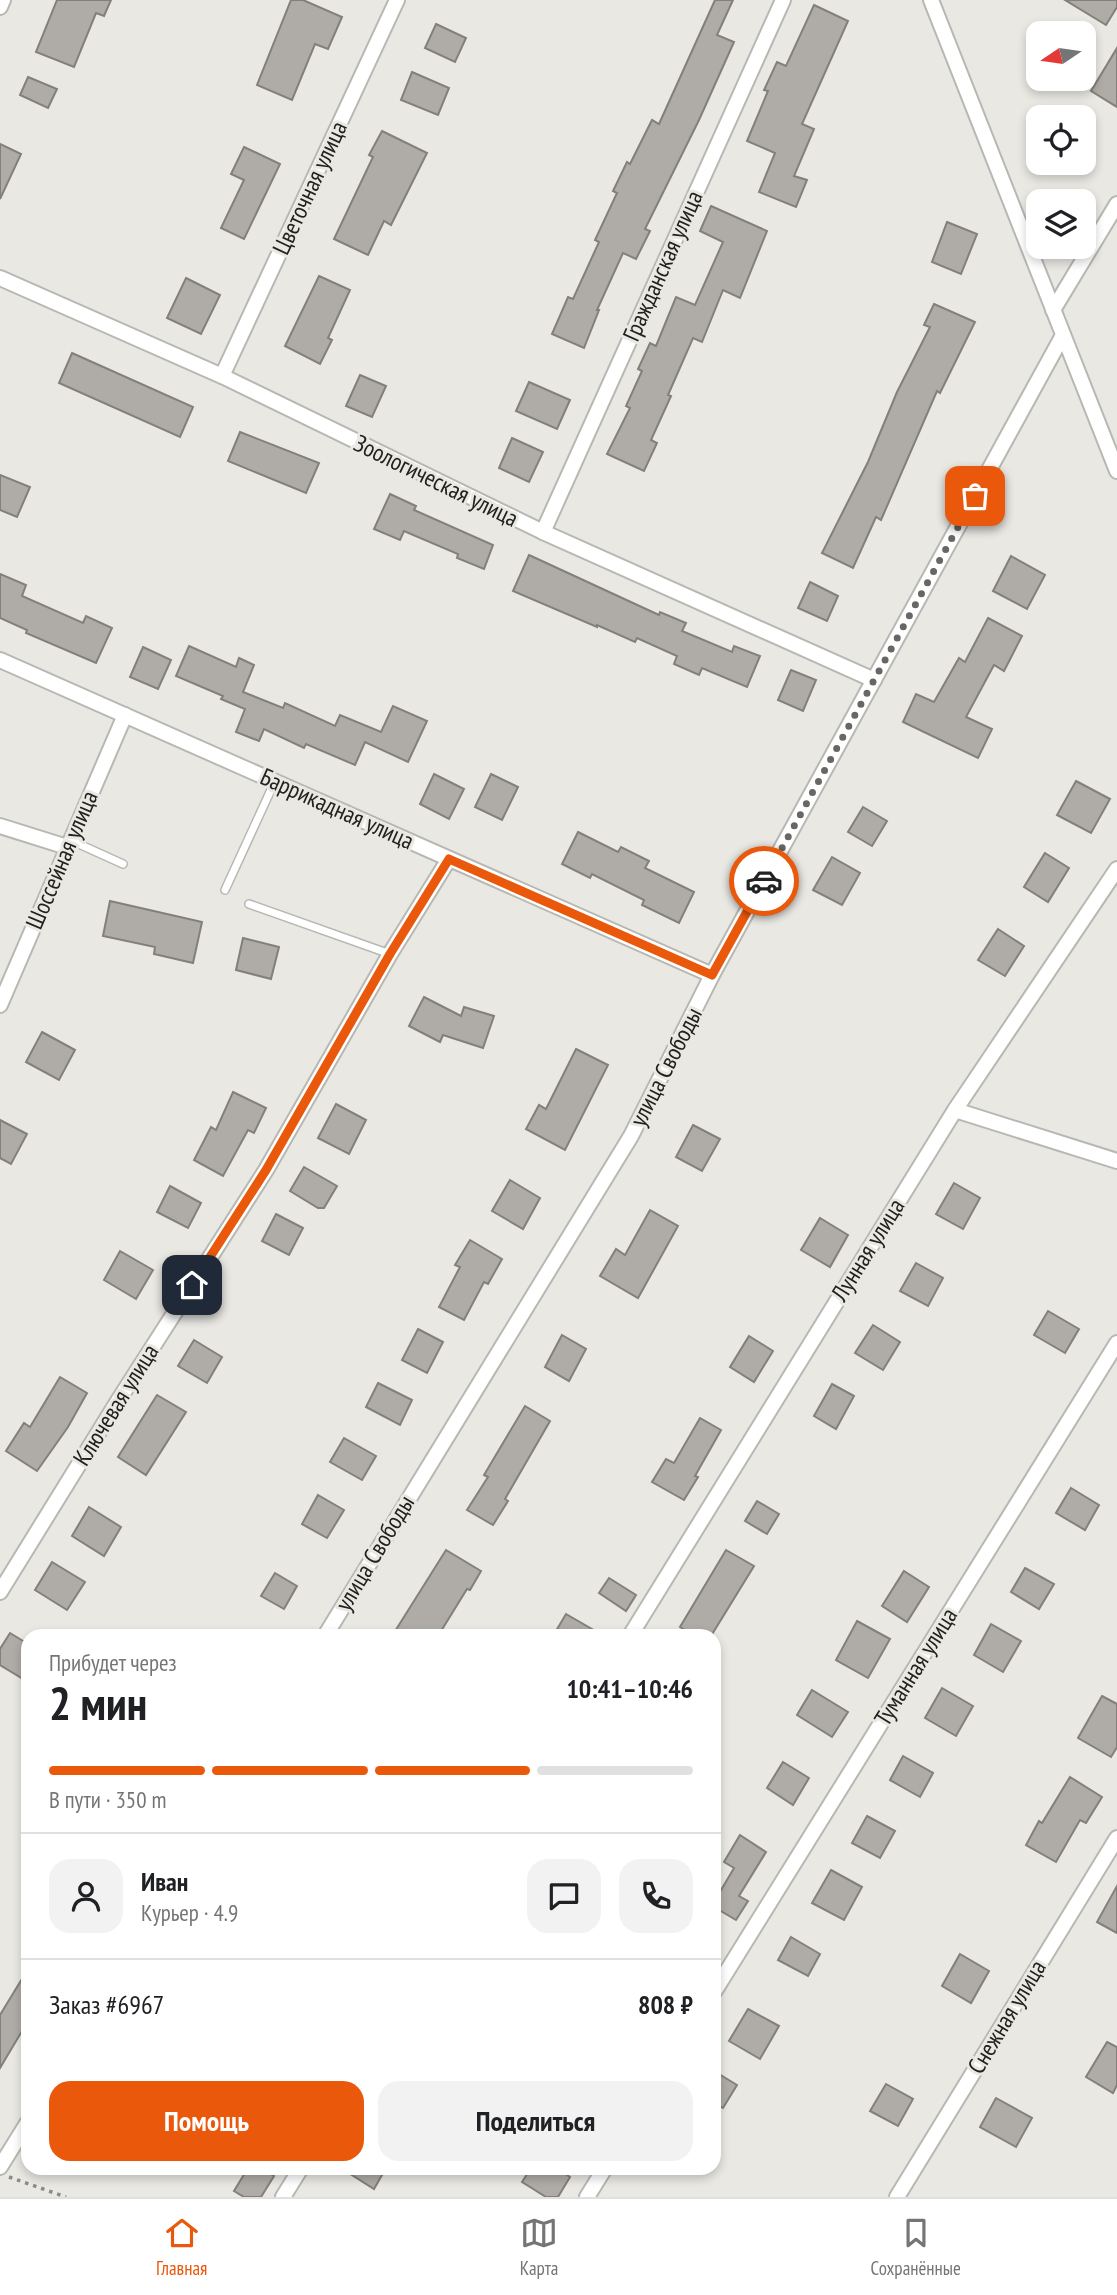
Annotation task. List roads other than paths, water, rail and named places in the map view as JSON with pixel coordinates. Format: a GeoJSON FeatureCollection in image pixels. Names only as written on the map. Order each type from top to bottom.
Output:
{"type":"FeatureCollection","features":[{"type":"Feature","properties":{"kind":"street"},"geometry":{"type":"LineString","coordinates":[[0,7],[3,0]]}},
{"type":"Feature","properties":{"kind":"street","name":"Цветочная улица"},"geometry":{"type":"LineString","coordinates":[[222,376],[397,0]]}},
{"type":"Feature","properties":{"kind":"street","name":"Гражданская улица"},"geometry":{"type":"LineString","coordinates":[[543,532],[783,0]]}},
{"type":"Feature","properties":{"kind":"street"},"geometry":{"type":"LineString","coordinates":[[931,0],[1117,471]]}},
{"type":"Feature","properties":{"kind":"street"},"geometry":{"type":"LineString","coordinates":[[1053,310],[1117,204]]}},
{"type":"Feature","properties":{"kind":"street","name":"Зоологическая улица"},"geometry":{"type":"LineString","coordinates":[[0,278],[222,376],[543,532],[874,680]]}},
{"type":"Feature","properties":{"kind":"street","name":"улица Свободы"},"geometry":{"type":"LineString","coordinates":[[329,1629],[631,1136],[712,975],[1063,335]]}},
{"type":"Feature","properties":{"kind":"street","name":"Баррикадная улица"},"geometry":{"type":"LineString","coordinates":[[0,660],[712,975]]}},
{"type":"Feature","properties":{"kind":"street","name":"Шоссейная улица"},"geometry":{"type":"LineString","coordinates":[[0,1005],[125,715]]}},
{"type":"Feature","properties":{"kind":"street"},"geometry":{"type":"LineString","coordinates":[[0,826],[69,844]]}},
{"type":"Feature","properties":{"kind":"street","name":"Ключевая улица"},"geometry":{"type":"LineString","coordinates":[[0,1592],[266,1170],[390,954],[449,859]]}},
{"type":"Feature","properties":{"kind":"street","name":"Лунная улица"},"geometry":{"type":"LineString","coordinates":[[633,1629],[955,1110],[1117,869]]}},
{"type":"Feature","properties":{"kind":"street"},"geometry":{"type":"LineString","coordinates":[[955,1110],[1117,1161]]}},
{"type":"Feature","properties":{"kind":"street","name":"Туманная улица"},"geometry":{"type":"LineString","coordinates":[[721,1981],[1117,1343]]}},
{"type":"Feature","properties":{"kind":"street","name":"Снежная улица"},"geometry":{"type":"LineString","coordinates":[[897,2197],[1117,1838]]}},
{"type":"Feature","properties":{"kind":"street"},"geometry":{"type":"LineString","coordinates":[[0,2167],[21,2133]]}},
{"type":"Feature","properties":{"kind":"street"},"geometry":{"type":"LineString","coordinates":[[283,2197],[297,2175]]}},
{"type":"Feature","properties":{"kind":"street"},"geometry":{"type":"LineString","coordinates":[[587,2197],[601,2175]]}},
{"type":"Feature","properties":{"kind":"lane"},"geometry":{"type":"LineString","coordinates":[[225,890],[275,781]]}},
{"type":"Feature","properties":{"kind":"lane"},"geometry":{"type":"LineString","coordinates":[[69,844],[123,864]]}},
{"type":"Feature","properties":{"kind":"lane"},"geometry":{"type":"LineString","coordinates":[[249,904],[390,954]]}}]}
